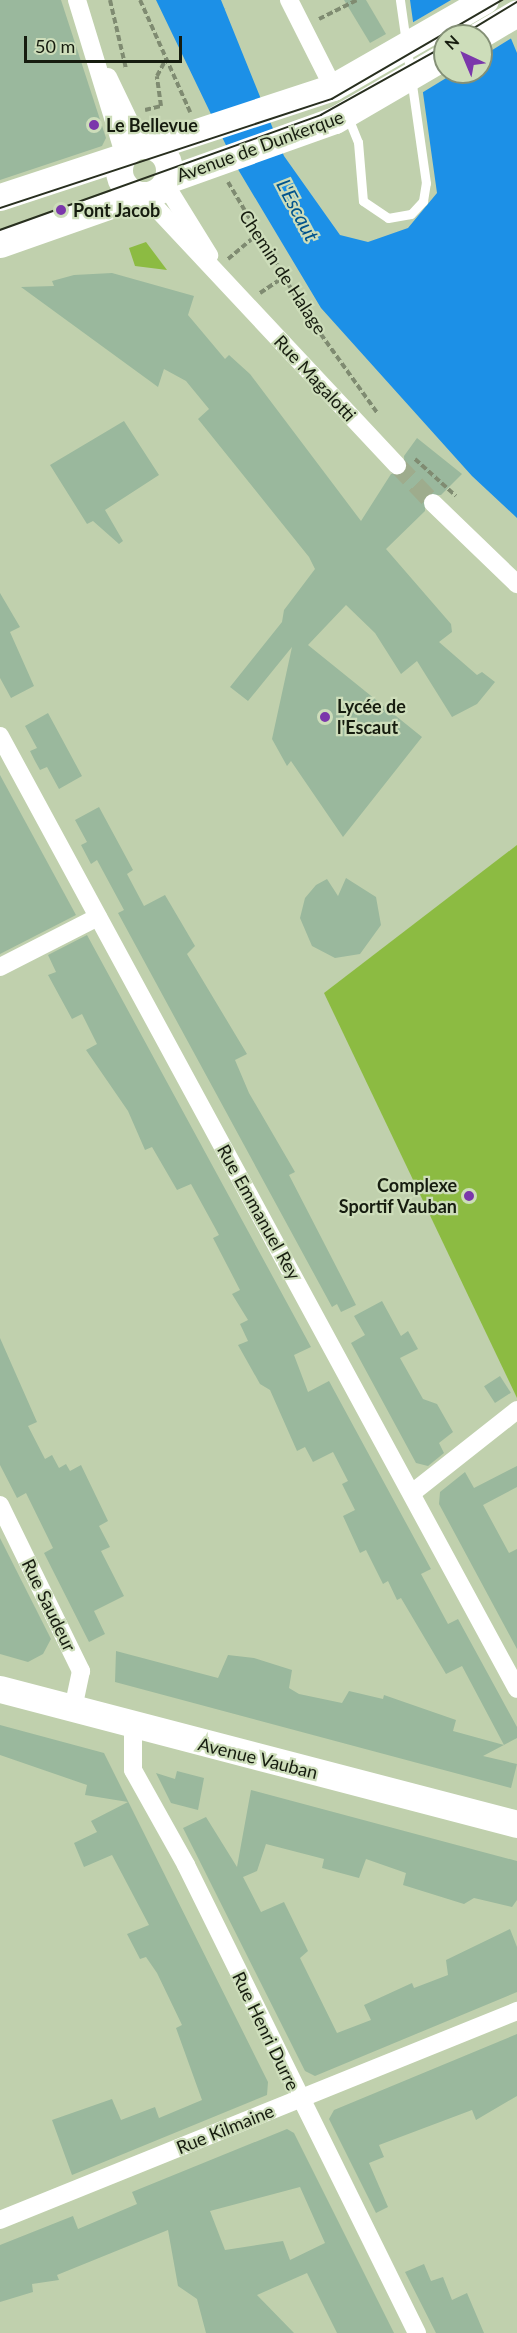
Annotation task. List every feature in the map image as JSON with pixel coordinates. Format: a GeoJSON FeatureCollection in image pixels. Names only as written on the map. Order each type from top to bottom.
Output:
{"type":"FeatureCollection","features":[{"type":"Feature","properties":{"kind":"main road","name":"Avenue de Dunkerque"},"geometry":{"type":"LineString","coordinates":[[0,197],[306,98],[333,87],[387,58],[485,0]]}},
{"type":"Feature","properties":{"kind":"main road"},"geometry":{"type":"LineString","coordinates":[[493,27],[517,13]]}},
{"type":"Feature","properties":{"kind":"main road","name":"Avenue de Dunkerque"},"geometry":{"type":"LineString","coordinates":[[0,244],[347,114],[433,63]]}},
{"type":"Feature","properties":{"kind":"main road"},"geometry":{"type":"LineString","coordinates":[[144,149],[168,162],[160,185],[120,180],[144,149]]}},
{"type":"Feature","properties":{"kind":"main road","name":"Avenue Vauban"},"geometry":{"type":"LineString","coordinates":[[0,1689],[133,1726],[517,1824]]}},
{"type":"Feature","properties":{"kind":"street"},"geometry":{"type":"LineString","coordinates":[[77,0],[94,51],[144,149]]}},
{"type":"Feature","properties":{"kind":"street"},"geometry":{"type":"LineString","coordinates":[[289,0],[333,87]]}},
{"type":"Feature","properties":{"kind":"street"},"geometry":{"type":"LineString","coordinates":[[94,51],[144,149]]}},
{"type":"Feature","properties":{"kind":"street","name":"Rue Magalotti"},"geometry":{"type":"LineString","coordinates":[[160,185],[246,305],[404,461]]}},
{"type":"Feature","properties":{"kind":"street"},"geometry":{"type":"LineString","coordinates":[[433,503],[517,584]]}},
{"type":"Feature","properties":{"kind":"street","name":"Rue Emmanuel Rey"},"geometry":{"type":"LineString","coordinates":[[0,736],[517,1689]]}},
{"type":"Feature","properties":{"kind":"street"},"geometry":{"type":"LineString","coordinates":[[0,967],[98,917]]}},
{"type":"Feature","properties":{"kind":"street"},"geometry":{"type":"LineString","coordinates":[[412,1493],[517,1410]]}},
{"type":"Feature","properties":{"kind":"street","name":"Rue Saudeur"},"geometry":{"type":"LineString","coordinates":[[0,1505],[81,1671],[73,1709]]}},
{"type":"Feature","properties":{"kind":"street","name":"Rue Henri Durre"},"geometry":{"type":"LineString","coordinates":[[133,1726],[133,1770],[186,1865],[299,2099],[417,2333]]}},
{"type":"Feature","properties":{"kind":"street","name":"Rue Kilmaine"},"geometry":{"type":"LineString","coordinates":[[0,2220],[517,2011]]}},
{"type":"Feature","properties":{"kind":"lane"},"geometry":{"type":"LineString","coordinates":[[347,114],[358,142],[363,201],[388,218],[411,214],[423,201],[426,183],[400,0]]}},
{"type":"Feature","properties":{"kind":"path"},"geometry":{"type":"LineString","coordinates":[[110,0],[128,79]]}},
{"type":"Feature","properties":{"kind":"path"},"geometry":{"type":"LineString","coordinates":[[140,0],[193,117]]}},
{"type":"Feature","properties":{"kind":"path"},"geometry":{"type":"LineString","coordinates":[[303,28],[357,0]]}},
{"type":"Feature","properties":{"kind":"path"},"geometry":{"type":"LineString","coordinates":[[137,106],[140,111],[161,106],[156,76],[166,59]]}},
{"type":"Feature","properties":{"kind":"path","name":"Chemin de Halage"},"geometry":{"type":"LineString","coordinates":[[221,169],[284,277],[383,422]]}},
{"type":"Feature","properties":{"kind":"path"},"geometry":{"type":"LineString","coordinates":[[228,258],[258,236]]}},
{"type":"Feature","properties":{"kind":"path"},"geometry":{"type":"LineString","coordinates":[[246,305],[284,277]]}},
{"type":"Feature","properties":{"kind":"path"},"geometry":{"type":"LineString","coordinates":[[404,461],[460,501]]}},
{"type":"Feature","properties":{"kind":"green space"},"geometry":{"type":"Polygon","coordinates":[[[146,242],[167,270],[135,266],[129,248],[146,242]]]}},
{"type":"Feature","properties":{"kind":"green space","name":"Complexe Sportif Vauban"},"geometry":{"type":"Polygon","coordinates":[[[517,845],[517,1398],[324,993],[517,845]]]}},
{"type":"Feature","properties":{"kind":"water","name":"L'Escaut"},"geometry":{"type":"Polygon","coordinates":[[[156,0],[221,0],[284,156],[340,235],[368,242],[408,228],[437,193],[410,0],[495,0],[517,53],[517,518],[472,476],[321,308],[236,166],[156,0]]]}},
{"type":"Feature","properties":{"kind":"pier"},"geometry":{"type":"Polygon","coordinates":[[[451,0],[499,0],[515,36],[493,50],[493,24],[433,24],[433,84],[436,84],[420,94],[410,24],[451,0]]]}},
{"type":"Feature","properties":{"kind":"building"},"geometry":{"type":"Polygon","coordinates":[[[0,0],[61,0],[106,138],[102,146],[0,180],[0,0]]]}},
{"type":"Feature","properties":{"kind":"building"},"geometry":{"type":"Polygon","coordinates":[[[344,0],[366,0],[386,34],[370,43],[344,0]]]}},
{"type":"Feature","properties":{"kind":"building"},"geometry":{"type":"Polygon","coordinates":[[[112,273],[194,296],[188,315],[225,359],[229,355],[250,374],[361,521],[391,474],[405,473],[404,456],[417,438],[462,474],[441,495],[425,495],[425,511],[386,549],[451,624],[452,632],[439,642],[477,675],[482,672],[495,682],[477,704],[452,717],[417,661],[401,674],[375,633],[346,605],[308,645],[422,737],[343,837],[291,761],[287,766],[272,739],[292,647],[248,701],[230,687],[282,622],[284,610],[315,569],[309,557],[198,419],[209,409],[186,381],[164,369],[158,387],[21,287],[54,286],[52,281],[74,275],[112,273]]]}},
{"type":"Feature","properties":{"kind":"building"},"geometry":{"type":"Polygon","coordinates":[[[124,421],[159,475],[105,510],[123,541],[119,544],[93,521],[87,524],[50,465],[124,421]]]}},
{"type":"Feature","properties":{"kind":"building"},"geometry":{"type":"Polygon","coordinates":[[[0,593],[20,627],[10,632],[34,686],[11,698],[0,678],[0,593]]]}},
{"type":"Feature","properties":{"kind":"building"},"geometry":{"type":"Polygon","coordinates":[[[48,713],[82,776],[59,789],[47,767],[40,770],[35,761],[30,751],[37,748],[25,726],[48,713]]]}},
{"type":"Feature","properties":{"kind":"building"},"geometry":{"type":"Polygon","coordinates":[[[0,775],[76,915],[0,954],[0,775]]]}},
{"type":"Feature","properties":{"kind":"building"},"geometry":{"type":"Polygon","coordinates":[[[99,807],[133,870],[127,874],[144,906],[165,895],[195,946],[187,954],[247,1054],[235,1060],[249,1093],[295,1172],[289,1175],[356,1305],[341,1312],[337,1304],[332,1307],[118,913],[124,910],[97,860],[91,864],[81,845],[87,842],[75,820],[99,807]]]}},
{"type":"Feature","properties":{"kind":"building"},"geometry":{"type":"Polygon","coordinates":[[[346,878],[376,897],[381,925],[360,954],[335,958],[312,946],[300,918],[305,898],[316,885],[327,879],[338,896],[346,878]]]}},
{"type":"Feature","properties":{"kind":"building"},"geometry":{"type":"Polygon","coordinates":[[[87,935],[311,1347],[294,1355],[308,1392],[329,1381],[431,1569],[421,1574],[448,1624],[458,1619],[517,1727],[517,1738],[504,1745],[462,1666],[446,1674],[401,1598],[397,1600],[388,1581],[383,1584],[366,1550],[360,1553],[343,1516],[355,1510],[342,1484],[348,1481],[333,1452],[313,1462],[305,1447],[297,1451],[270,1390],[260,1384],[238,1345],[248,1341],[240,1324],[248,1320],[232,1294],[240,1290],[213,1238],[219,1235],[191,1184],[177,1190],[152,1147],[145,1150],[128,1111],[86,1050],[97,1044],[82,1014],[72,1019],[48,975],[56,972],[48,955],[87,935]]]}},
{"type":"Feature","properties":{"kind":"building"},"geometry":{"type":"Polygon","coordinates":[[[382,1301],[401,1336],[408,1331],[418,1349],[400,1358],[423,1399],[437,1404],[453,1432],[439,1443],[444,1453],[428,1466],[416,1463],[351,1343],[365,1335],[354,1316],[382,1301]]]}},
{"type":"Feature","properties":{"kind":"building"},"geometry":{"type":"Polygon","coordinates":[[[0,1338],[37,1422],[28,1426],[45,1459],[52,1455],[59,1468],[66,1464],[70,1471],[81,1465],[108,1521],[99,1526],[110,1547],[101,1551],[124,1596],[94,1611],[105,1634],[89,1642],[44,1553],[53,1548],[26,1493],[17,1498],[0,1465],[0,1338]]]}},
{"type":"Feature","properties":{"kind":"building"},"geometry":{"type":"Polygon","coordinates":[[[500,1376],[511,1393],[495,1403],[484,1386],[500,1376]]]}},
{"type":"Feature","properties":{"kind":"building"},"geometry":{"type":"Polygon","coordinates":[[[517,1466],[517,1487],[483,1505],[509,1553],[517,1549],[517,1649],[439,1504],[440,1492],[465,1472],[474,1488],[517,1466]]]}},
{"type":"Feature","properties":{"kind":"building"},"geometry":{"type":"Polygon","coordinates":[[[0,1538],[51,1639],[43,1654],[28,1662],[0,1654],[0,1538]]]}},
{"type":"Feature","properties":{"kind":"building"},"geometry":{"type":"Polygon","coordinates":[[[116,1651],[218,1678],[228,1655],[254,1658],[292,1670],[289,1688],[299,1694],[342,1703],[349,1691],[383,1699],[384,1695],[456,1720],[453,1731],[504,1745],[483,1756],[517,1764],[511,1788],[115,1682],[116,1651]]]}},
{"type":"Feature","properties":{"kind":"building"},"geometry":{"type":"Polygon","coordinates":[[[0,1725],[104,1753],[268,2082],[267,2095],[72,2175],[52,2120],[112,2099],[121,2120],[155,2107],[159,2118],[202,2100],[176,2028],[182,2025],[157,1973],[146,1957],[140,1959],[127,1934],[149,1925],[112,1855],[84,1867],[74,1843],[97,1832],[91,1821],[128,1802],[85,1795],[87,1785],[0,1755],[0,1725]]]}},
{"type":"Feature","properties":{"kind":"building"},"geometry":{"type":"Polygon","coordinates":[[[177,1771],[204,1778],[198,1810],[171,1803],[156,1773],[175,1779],[177,1771]]]}},
{"type":"Feature","properties":{"kind":"building"},"geometry":{"type":"Polygon","coordinates":[[[251,1790],[517,1861],[517,1900],[512,1907],[474,1898],[464,1904],[403,1885],[406,1873],[366,1859],[359,1878],[322,1868],[324,1859],[266,1844],[257,1871],[243,1877],[261,1912],[284,1902],[308,1951],[300,1958],[337,2033],[371,2020],[364,2005],[412,1983],[414,1988],[448,1975],[446,1960],[510,1929],[517,1947],[517,1992],[315,2076],[305,2071],[183,1828],[206,1817],[237,1867],[251,1790]]]}},
{"type":"Feature","properties":{"kind":"building"},"geometry":{"type":"Polygon","coordinates":[[[517,2034],[517,2096],[476,2120],[472,2110],[379,2145],[384,2157],[369,2163],[388,2207],[376,2213],[329,2119],[334,2110],[517,2034]]]}},
{"type":"Feature","properties":{"kind":"building"},"geometry":{"type":"Polygon","coordinates":[[[287,2129],[294,2133],[394,2333],[337,2333],[307,2273],[257,2295],[294,2333],[206,2333],[197,2299],[178,2286],[168,2230],[57,2275],[59,2280],[32,2284],[33,2292],[0,2302],[0,2245],[73,2216],[78,2229],[137,2204],[132,2192],[287,2129]],[[300,2187],[210,2211],[225,2250],[283,2241],[290,2260],[325,2243],[300,2187]]]}},
{"type":"Feature","properties":{"kind":"building"},"geometry":{"type":"Polygon","coordinates":[[[424,2264],[431,2281],[443,2277],[452,2300],[467,2293],[484,2333],[436,2333],[405,2272],[424,2264]]]}},
{"type":"Feature","properties":{"kind":"tunnel"},"geometry":{"type":"LineString","coordinates":[[397,465],[433,503]]}},
{"type":"Feature","properties":{"kind":"tram line"},"geometry":{"type":"LineString","coordinates":[[0,208],[332,99],[502,0]]}},
{"type":"Feature","properties":{"kind":"tram line"},"geometry":{"type":"LineString","coordinates":[[481,24],[517,2]]}},
{"type":"Feature","properties":{"kind":"tram line"},"geometry":{"type":"LineString","coordinates":[[0,230],[321,115],[433,53]]}},
{"type":"Feature","properties":{"kind":"place","name":"Le Bellevue"},"geometry":{"type":"Point","coordinates":[94,125]}},
{"type":"Feature","properties":{"kind":"place","name":"Pont Jacob"},"geometry":{"type":"Point","coordinates":[61,210]}},
{"type":"Feature","properties":{"kind":"place","name":"Lycée de l'Escaut"},"geometry":{"type":"Point","coordinates":[325,717]}},
{"type":"Feature","properties":{"kind":"place","name":"Complexe Sportif Vauban"},"geometry":{"type":"Point","coordinates":[469,1196]}}]}
